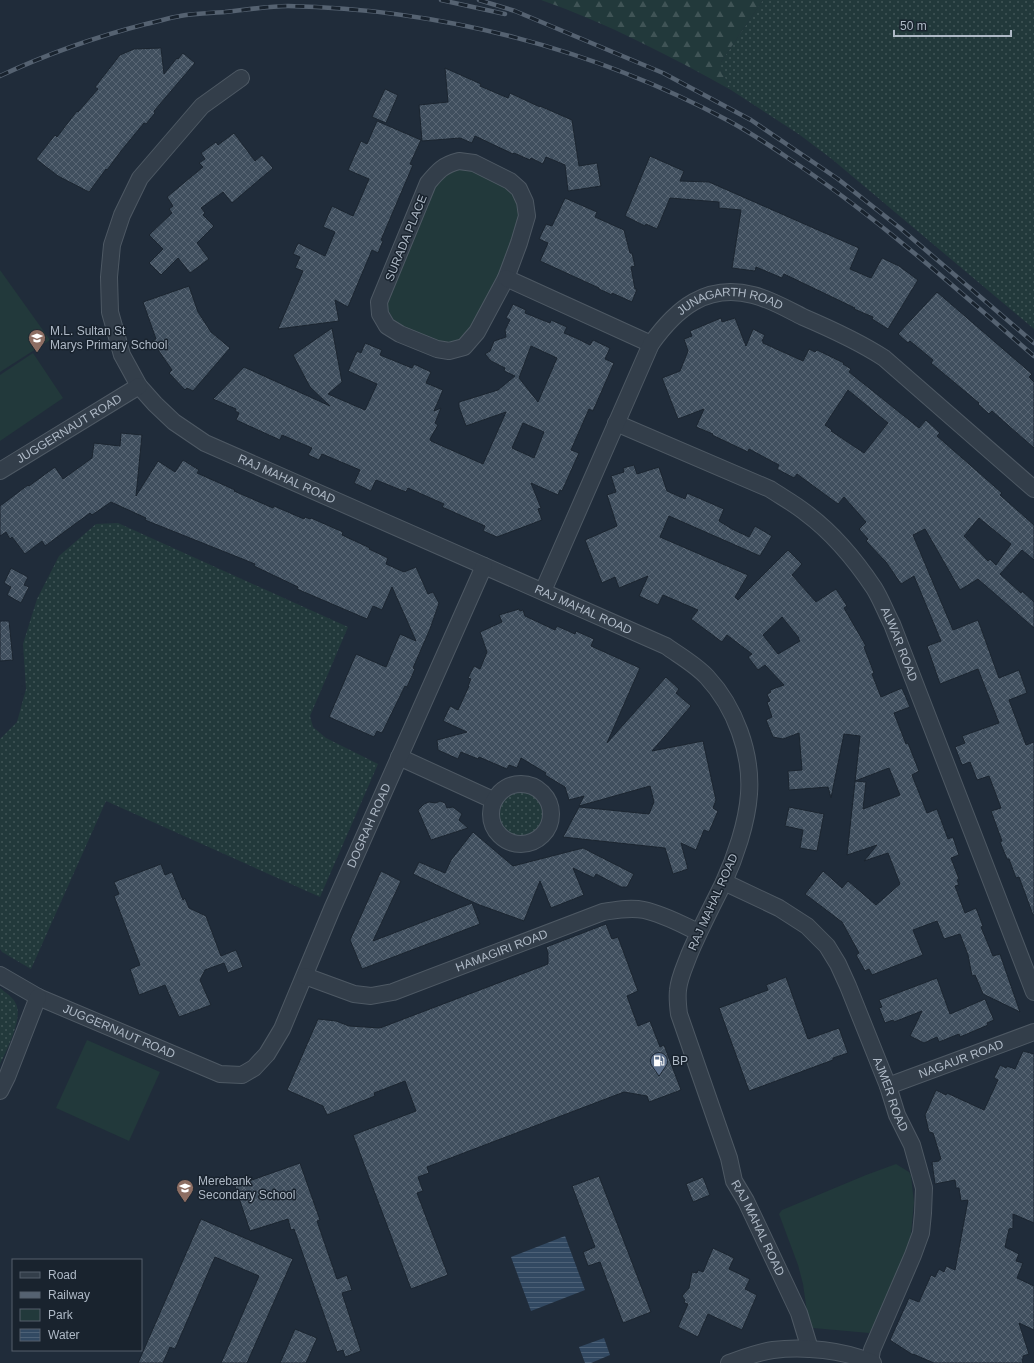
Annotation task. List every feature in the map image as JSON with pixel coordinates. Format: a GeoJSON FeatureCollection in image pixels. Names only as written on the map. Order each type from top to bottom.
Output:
{"type":"FeatureCollection","features":[{"type":"Feature","properties":{"kind":"street","name":"RAJ MAHAL ROAD"},"geometry":{"type":"LineString","coordinates":[[241,78],[202,106],[140,178],[122,215],[112,245],[108,277],[110,312],[122,355],[139,386],[155,404],[174,422],[205,443],[666,646],[706,676],[719,692],[738,728],[745,749],[749,773],[749,794],[745,819],[737,848],[724,882],[698,932],[681,977],[678,990],[679,1014],[729,1158],[734,1181],[746,1201],[798,1313],[810,1349]]}},
{"type":"Feature","properties":{"kind":"street","name":"SURADA PLACE"},"geometry":{"type":"LineString","coordinates":[[459,161],[474,163],[510,181],[519,189],[525,202],[527,216],[506,278],[477,332],[464,347],[449,351],[437,349],[400,334],[387,326],[380,314],[379,302],[428,183],[436,172],[448,164],[459,161]]}},
{"type":"Feature","properties":{"kind":"street"},"geometry":{"type":"LineString","coordinates":[[506,278],[651,344]]}},
{"type":"Feature","properties":{"kind":"street","name":"JUNAGARTH ROAD"},"geometry":{"type":"LineString","coordinates":[[543,591],[651,344],[662,328],[677,314],[697,299],[726,292],[753,295],[861,344],[884,358],[1034,489]]}},
{"type":"Feature","properties":{"kind":"street","name":"JUGGERNAUT ROAD"},"geometry":{"type":"LineString","coordinates":[[0,471],[139,386]]}},
{"type":"Feature","properties":{"kind":"street","name":"ALWAR ROAD"},"geometry":{"type":"LineString","coordinates":[[616,423],[770,489],[806,512],[825,529],[856,564],[871,584],[892,624],[1034,992]]}},
{"type":"Feature","properties":{"kind":"street","name":"DOGRAH ROAD"},"geometry":{"type":"LineString","coordinates":[[242,1075],[254,1068],[267,1054],[282,1029],[332,909],[484,566]]}},
{"type":"Feature","properties":{"kind":"street"},"geometry":{"type":"LineString","coordinates":[[399,757],[494,800]]}},
{"type":"Feature","properties":{"kind":"street","name":"AJMER ROAD"},"geometry":{"type":"LineString","coordinates":[[724,882],[779,908],[807,926],[827,946],[838,964],[848,986],[888,1086],[897,1115],[912,1145],[924,1188],[921,1233],[872,1350],[871,1362]]}},
{"type":"Feature","properties":{"kind":"street","name":"HAMAGIRI ROAD"},"geometry":{"type":"LineString","coordinates":[[304,976],[354,994],[371,996],[393,992],[603,912],[622,909],[643,909],[668,917],[698,932]]}},
{"type":"Feature","properties":{"kind":"street","name":"JUGGERNAUT ROAD"},"geometry":{"type":"LineString","coordinates":[[0,975],[38,997],[220,1074],[242,1075]]}},
{"type":"Feature","properties":{"kind":"street"},"geometry":{"type":"LineString","coordinates":[[0,1091],[7,1078],[38,997]]}},
{"type":"Feature","properties":{"kind":"street","name":"NAGAUR ROAD"},"geometry":{"type":"LineString","coordinates":[[888,1086],[1034,1032]]}},
{"type":"Feature","properties":{"kind":"street"},"geometry":{"type":"LineString","coordinates":[[729,1363],[772,1350],[810,1349],[845,1354],[871,1362]]}},
{"type":"Feature","properties":{"kind":"green space"},"geometry":{"type":"Polygon","coordinates":[[[541,0],[763,0],[721,62],[721,70],[731,90],[638,41],[590,19],[541,0]]]}},
{"type":"Feature","properties":{"kind":"green space"},"geometry":{"type":"Polygon","coordinates":[[[763,0],[1034,0],[1034,329],[833,160],[800,135],[731,90],[721,70],[721,62],[763,0]]]}},
{"type":"Feature","properties":{"kind":"green space"},"geometry":{"type":"Polygon","coordinates":[[[464,167],[489,176],[514,193],[519,205],[520,217],[498,280],[467,335],[457,342],[447,344],[402,328],[393,320],[388,310],[388,293],[432,190],[445,175],[454,169],[464,167]]]}},
{"type":"Feature","properties":{"kind":"green space"},"geometry":{"type":"Polygon","coordinates":[[[0,270],[50,340],[0,372],[0,270]]]}},
{"type":"Feature","properties":{"kind":"green space"},"geometry":{"type":"Polygon","coordinates":[[[33,353],[63,398],[0,441],[0,375],[33,353]]]}},
{"type":"Feature","properties":{"kind":"green space"},"geometry":{"type":"Polygon","coordinates":[[[118,523],[348,627],[310,716],[313,727],[326,738],[378,764],[320,897],[106,801],[31,969],[2,952],[0,949],[0,739],[17,722],[26,689],[23,644],[37,599],[59,556],[96,524],[118,523]]]}},
{"type":"Feature","properties":{"kind":"green space"},"geometry":{"type":"Polygon","coordinates":[[[522,788],[532,790],[540,796],[546,804],[548,814],[546,824],[540,832],[532,838],[522,840],[512,838],[504,832],[498,824],[496,814],[498,804],[504,796],[512,790],[522,788]]]}},
{"type":"Feature","properties":{"kind":"green space"},"geometry":{"type":"Polygon","coordinates":[[[0,988],[13,999],[18,1010],[13,1034],[0,1064],[0,988]]]}},
{"type":"Feature","properties":{"kind":"green space"},"geometry":{"type":"Polygon","coordinates":[[[87,1040],[160,1072],[129,1141],[56,1108],[87,1040]]]}},
{"type":"Feature","properties":{"kind":"green space"},"geometry":{"type":"Polygon","coordinates":[[[896,1164],[909,1172],[911,1176],[914,1202],[911,1234],[904,1257],[874,1327],[869,1333],[813,1328],[809,1326],[803,1284],[798,1265],[779,1214],[782,1210],[896,1164]]]}},
{"type":"Feature","properties":{"kind":"water"},"geometry":{"type":"Polygon","coordinates":[[[565,1236],[585,1290],[531,1311],[511,1257],[565,1236]]]}},
{"type":"Feature","properties":{"kind":"water"},"geometry":{"type":"Polygon","coordinates":[[[604,1338],[610,1355],[591,1363],[585,1363],[579,1347],[604,1338]]]}},
{"type":"Feature","properties":{"kind":"building"},"geometry":{"type":"Polygon","coordinates":[[[161,48],[164,74],[183,53],[195,63],[154,111],[155,113],[146,124],[144,123],[107,170],[106,169],[89,192],[58,176],[36,159],[55,135],[57,137],[77,111],[78,112],[98,89],[95,87],[120,55],[134,49],[161,48]]]}},
{"type":"Feature","properties":{"kind":"building"},"geometry":{"type":"Polygon","coordinates":[[[445,68],[481,84],[480,86],[508,98],[510,93],[572,120],[579,166],[597,163],[601,186],[568,191],[565,165],[546,157],[543,164],[531,158],[530,160],[514,153],[513,154],[475,136],[472,143],[460,138],[422,141],[419,105],[448,102],[445,68]]]}},
{"type":"Feature","properties":{"kind":"building"},"geometry":{"type":"Polygon","coordinates":[[[385,89],[398,95],[386,123],[372,117],[385,89]]]}},
{"type":"Feature","properties":{"kind":"building"},"geometry":{"type":"Polygon","coordinates":[[[377,121],[421,140],[410,164],[413,165],[381,240],[383,241],[378,253],[372,250],[348,307],[335,300],[339,321],[278,329],[303,271],[295,268],[300,257],[293,254],[298,243],[325,256],[335,232],[323,227],[332,206],[353,216],[369,179],[348,170],[361,141],[367,144],[377,121]]]}},
{"type":"Feature","properties":{"kind":"building"},"geometry":{"type":"Polygon","coordinates":[[[234,133],[255,161],[262,155],[273,168],[232,203],[223,192],[201,208],[205,213],[203,215],[214,226],[197,243],[209,259],[190,273],[178,258],[161,275],[149,263],[163,249],[149,235],[172,213],[169,209],[173,206],[167,197],[203,167],[199,163],[205,159],[201,153],[216,142],[218,145],[234,133]]]}},
{"type":"Feature","properties":{"kind":"building"},"geometry":{"type":"Polygon","coordinates":[[[650,156],[684,171],[680,181],[709,182],[859,248],[850,269],[871,278],[882,258],[899,266],[918,280],[888,329],[872,319],[873,317],[784,274],[782,278],[756,267],[755,271],[732,268],[741,210],[719,208],[719,202],[670,198],[657,229],[646,224],[645,226],[625,216],[650,156]]]}},
{"type":"Feature","properties":{"kind":"building"},"geometry":{"type":"Polygon","coordinates":[[[565,198],[597,212],[595,217],[624,230],[635,266],[631,267],[635,289],[637,289],[632,302],[612,293],[612,295],[540,261],[548,243],[539,239],[546,224],[552,226],[565,198]]]}},
{"type":"Feature","properties":{"kind":"building"},"geometry":{"type":"Polygon","coordinates":[[[189,286],[198,312],[211,332],[230,348],[193,391],[187,388],[185,390],[169,373],[172,370],[152,341],[156,339],[143,302],[189,286]]]}},
{"type":"Feature","properties":{"kind":"building"},"geometry":{"type":"Polygon","coordinates":[[[937,292],[1032,374],[1029,377],[1034,382],[1034,448],[992,411],[989,414],[978,404],[979,403],[931,363],[933,360],[910,341],[908,343],[898,334],[937,292]]]}},
{"type":"Feature","properties":{"kind":"building"},"geometry":{"type":"Polygon","coordinates":[[[513,304],[526,310],[525,313],[550,323],[551,320],[567,327],[564,333],[590,345],[593,340],[610,348],[605,359],[614,363],[593,411],[589,409],[571,450],[579,453],[562,491],[560,490],[558,495],[531,483],[541,508],[538,509],[542,520],[497,537],[483,531],[485,526],[442,507],[444,504],[408,488],[406,492],[376,480],[371,491],[354,483],[360,470],[322,454],[319,460],[308,455],[312,448],[282,435],[280,440],[236,420],[239,413],[235,411],[236,409],[213,399],[244,367],[330,406],[310,387],[293,355],[332,328],[342,382],[328,394],[365,410],[377,384],[348,371],[357,351],[361,353],[365,343],[382,350],[380,355],[412,368],[414,364],[431,372],[426,383],[443,390],[434,411],[441,408],[435,423],[438,425],[430,439],[431,441],[483,464],[506,412],[466,426],[459,407],[459,402],[498,390],[515,376],[504,371],[505,368],[491,361],[485,354],[490,351],[494,341],[506,337],[505,330],[510,320],[506,318],[513,304]],[[531,346],[519,378],[538,402],[557,358],[531,346]],[[523,423],[512,448],[534,458],[544,432],[523,423]]]}},
{"type":"Feature","properties":{"kind":"building"},"geometry":{"type":"Polygon","coordinates":[[[721,318],[722,322],[735,318],[746,346],[753,329],[765,335],[762,341],[763,343],[803,361],[809,349],[815,352],[817,350],[844,363],[843,364],[851,369],[849,372],[919,428],[926,420],[940,433],[937,436],[1002,493],[1000,495],[1034,525],[1034,560],[1022,550],[1000,574],[1021,593],[1022,591],[1034,602],[1034,628],[978,579],[960,590],[925,529],[913,535],[953,630],[978,620],[999,678],[1019,670],[1027,693],[1009,700],[1026,745],[1034,742],[1034,915],[1019,877],[1016,878],[1009,859],[1007,859],[1000,842],[1002,841],[991,811],[1001,808],[989,776],[977,780],[970,762],[962,765],[955,747],[965,743],[962,736],[999,723],[978,669],[940,684],[927,646],[941,641],[914,576],[901,584],[886,562],[866,541],[868,539],[859,529],[866,522],[844,497],[838,504],[797,474],[794,478],[777,469],[779,465],[749,449],[748,452],[696,427],[704,409],[678,419],[662,378],[680,371],[688,351],[684,339],[692,336],[690,331],[721,318]],[[848,390],[825,425],[832,430],[831,431],[864,453],[888,423],[848,390]],[[979,518],[964,536],[988,561],[990,559],[996,565],[1011,544],[979,518]]]}},
{"type":"Feature","properties":{"kind":"building"},"geometry":{"type":"Polygon","coordinates":[[[121,433],[142,435],[136,496],[158,461],[175,472],[183,460],[199,470],[197,473],[235,490],[234,491],[273,508],[274,506],[304,519],[305,517],[311,518],[343,532],[342,535],[388,558],[386,564],[404,572],[416,567],[428,594],[433,592],[439,603],[430,629],[413,668],[415,669],[382,733],[377,731],[374,737],[329,717],[356,654],[386,667],[400,634],[416,641],[392,587],[382,610],[373,606],[367,619],[297,589],[298,587],[254,566],[255,564],[145,520],[146,518],[111,502],[92,515],[90,513],[45,546],[42,541],[25,554],[12,537],[10,539],[6,532],[0,536],[0,506],[55,467],[63,479],[92,458],[94,443],[120,446],[121,433]]]}},
{"type":"Feature","properties":{"kind":"building"},"geometry":{"type":"Polygon","coordinates":[[[634,465],[637,474],[659,467],[667,491],[685,499],[687,493],[724,509],[719,521],[749,537],[755,526],[772,536],[760,556],[669,516],[660,537],[748,575],[735,597],[738,600],[788,550],[802,564],[792,575],[816,602],[836,589],[847,606],[844,608],[866,646],[864,647],[881,697],[902,688],[910,707],[894,713],[906,744],[908,743],[919,771],[912,775],[927,813],[937,809],[948,839],[953,837],[959,855],[951,858],[959,879],[957,880],[959,885],[955,886],[965,913],[976,908],[983,926],[981,927],[993,956],[1000,954],[1020,1012],[983,994],[975,975],[972,976],[968,955],[960,934],[944,939],[937,921],[913,930],[923,955],[872,975],[869,969],[865,971],[856,955],[859,953],[842,922],[805,894],[823,871],[842,888],[848,881],[876,905],[900,884],[888,853],[864,861],[877,845],[847,855],[855,781],[860,736],[844,734],[831,798],[828,787],[789,790],[788,771],[802,770],[799,733],[783,739],[773,737],[766,720],[772,717],[767,702],[770,701],[767,694],[771,692],[770,690],[784,685],[765,665],[758,670],[748,657],[752,654],[727,635],[722,642],[691,619],[698,610],[663,595],[658,605],[639,596],[648,576],[619,588],[615,577],[602,583],[585,540],[617,526],[607,495],[616,492],[611,476],[624,472],[623,468],[634,465]],[[782,617],[763,635],[778,654],[800,641],[782,617]],[[889,768],[855,781],[866,782],[863,809],[900,795],[889,768]]]}},
{"type":"Feature","properties":{"kind":"building"},"geometry":{"type":"Polygon","coordinates":[[[11,568],[28,577],[24,585],[29,587],[21,603],[7,595],[11,587],[4,583],[11,568]]]}},
{"type":"Feature","properties":{"kind":"building"},"geometry":{"type":"Polygon","coordinates":[[[519,609],[520,611],[523,610],[525,616],[555,630],[557,626],[575,634],[576,631],[594,639],[591,646],[640,668],[607,743],[666,677],[679,689],[676,693],[691,706],[652,751],[703,741],[716,800],[713,808],[718,811],[709,832],[704,830],[696,850],[681,843],[688,869],[673,874],[665,848],[563,837],[579,807],[649,814],[654,802],[650,786],[579,806],[584,796],[569,800],[565,787],[545,775],[546,773],[521,758],[517,768],[509,765],[507,769],[479,757],[478,759],[461,752],[458,759],[438,750],[437,740],[467,732],[443,721],[450,706],[458,710],[469,686],[471,679],[468,678],[474,666],[480,669],[487,652],[480,632],[502,622],[499,615],[519,609]]]}},
{"type":"Feature","properties":{"kind":"building"},"geometry":{"type":"Polygon","coordinates":[[[0,621],[9,621],[13,660],[0,661],[0,621]]]}},
{"type":"Feature","properties":{"kind":"building"},"geometry":{"type":"Polygon","coordinates":[[[440,801],[445,803],[447,808],[453,807],[462,814],[459,820],[468,828],[431,840],[418,810],[424,804],[429,802],[436,803],[440,801]]]}},
{"type":"Feature","properties":{"kind":"building"},"geometry":{"type":"Polygon","coordinates":[[[789,807],[824,814],[817,851],[800,848],[803,830],[785,826],[789,807]]]}},
{"type":"Feature","properties":{"kind":"building"},"geometry":{"type":"Polygon","coordinates":[[[473,832],[513,866],[583,848],[634,874],[627,887],[621,887],[596,874],[594,878],[573,868],[584,895],[551,908],[540,881],[524,921],[477,904],[413,874],[419,862],[445,873],[451,860],[473,832]]]}},
{"type":"Feature","properties":{"kind":"building"},"geometry":{"type":"Polygon","coordinates":[[[161,864],[165,875],[172,872],[183,900],[185,898],[189,908],[206,916],[221,956],[236,950],[243,967],[228,973],[224,963],[205,970],[200,980],[211,1005],[179,1017],[165,985],[139,995],[130,969],[140,965],[114,896],[119,894],[114,882],[161,864]]]}},
{"type":"Feature","properties":{"kind":"building"},"geometry":{"type":"Polygon","coordinates":[[[381,871],[401,881],[373,941],[472,903],[480,924],[362,969],[350,940],[381,871]]]}},
{"type":"Feature","properties":{"kind":"building"},"geometry":{"type":"Polygon","coordinates":[[[606,924],[612,939],[618,937],[638,991],[627,996],[638,1026],[650,1021],[660,1047],[664,1045],[681,1090],[649,1102],[647,1096],[624,1092],[427,1167],[429,1173],[418,1177],[423,1191],[417,1193],[448,1275],[411,1289],[353,1135],[416,1111],[405,1081],[374,1093],[375,1096],[327,1115],[323,1106],[287,1090],[318,1019],[336,1021],[349,1026],[380,1028],[548,964],[548,953],[546,947],[606,924]]]}},
{"type":"Feature","properties":{"kind":"building"},"geometry":{"type":"Polygon","coordinates":[[[786,977],[808,1039],[839,1028],[848,1053],[749,1091],[719,1008],[768,990],[766,985],[786,977]]]}},
{"type":"Feature","properties":{"kind":"building"},"geometry":{"type":"Polygon","coordinates":[[[937,978],[950,1014],[985,999],[994,1020],[987,1023],[988,1025],[960,1037],[959,1034],[939,1042],[937,1037],[924,1043],[910,1036],[922,1011],[894,1022],[893,1020],[885,1023],[879,1008],[882,1007],[879,1000],[937,978]]]}},
{"type":"Feature","properties":{"kind":"building"},"geometry":{"type":"Polygon","coordinates":[[[1023,1051],[1034,1054],[1034,1223],[1013,1214],[1013,1228],[1009,1229],[1005,1247],[1019,1254],[1016,1261],[1023,1263],[1017,1278],[1034,1286],[1034,1330],[1019,1323],[1029,1354],[1023,1356],[1023,1363],[934,1363],[913,1355],[890,1340],[909,1298],[919,1302],[931,1275],[935,1277],[939,1269],[944,1272],[946,1266],[955,1270],[968,1200],[961,1201],[959,1188],[956,1188],[955,1180],[935,1184],[932,1162],[939,1161],[941,1159],[933,1133],[929,1132],[925,1115],[936,1090],[946,1095],[947,1093],[984,1110],[998,1080],[994,1078],[1000,1065],[1006,1068],[1007,1066],[1015,1069],[1023,1051]]]}},
{"type":"Feature","properties":{"kind":"building"},"geometry":{"type":"Polygon","coordinates":[[[300,1163],[320,1220],[317,1221],[337,1279],[347,1275],[352,1290],[342,1293],[361,1351],[345,1357],[343,1350],[337,1352],[294,1229],[291,1230],[288,1219],[250,1231],[235,1186],[300,1163]]]}},
{"type":"Feature","properties":{"kind":"building"},"geometry":{"type":"Polygon","coordinates":[[[599,1176],[651,1312],[623,1323],[600,1262],[588,1266],[583,1252],[595,1247],[572,1186],[599,1176]]]}},
{"type":"Feature","properties":{"kind":"building"},"geometry":{"type":"Polygon","coordinates":[[[703,1177],[710,1195],[693,1202],[686,1184],[703,1177]]]}},
{"type":"Feature","properties":{"kind":"building"},"geometry":{"type":"Polygon","coordinates":[[[201,1219],[293,1259],[247,1363],[221,1363],[259,1276],[215,1257],[175,1349],[170,1347],[163,1363],[138,1363],[201,1219]]]}},
{"type":"Feature","properties":{"kind":"building"},"geometry":{"type":"Polygon","coordinates":[[[713,1248],[734,1258],[729,1269],[750,1279],[745,1289],[757,1295],[742,1330],[708,1314],[698,1337],[678,1327],[688,1304],[684,1303],[685,1300],[682,1296],[689,1288],[692,1272],[697,1273],[698,1270],[703,1272],[713,1248]]]}},
{"type":"Feature","properties":{"kind":"building"},"geometry":{"type":"Polygon","coordinates":[[[295,1329],[317,1338],[306,1363],[280,1363],[295,1329]]]}},
{"type":"Feature","properties":{"kind":"railway"},"geometry":{"type":"LineString","coordinates":[[441,0],[505,14]]}},
{"type":"Feature","properties":{"kind":"railway"},"geometry":{"type":"LineString","coordinates":[[479,0],[515,11],[663,73],[751,120],[838,179],[900,228],[1034,343]]}},
{"type":"Feature","properties":{"kind":"railway"},"geometry":{"type":"LineString","coordinates":[[0,76],[35,60],[108,35],[146,24],[191,14],[273,7],[288,6],[346,9],[403,15],[460,25],[516,38],[571,54],[625,73],[678,96],[729,121],[751,134],[821,180],[883,228],[944,278],[1034,356]]}},
{"type":"Feature","properties":{"kind":"place","name":"M.L. Sultan St Marys Primary School"},"geometry":{"type":"Point","coordinates":[37,353]}},
{"type":"Feature","properties":{"kind":"place","name":"BP"},"geometry":{"type":"Point","coordinates":[659,1076]}},
{"type":"Feature","properties":{"kind":"place","name":"Merebank Secondary School"},"geometry":{"type":"Point","coordinates":[185,1203]}}]}
